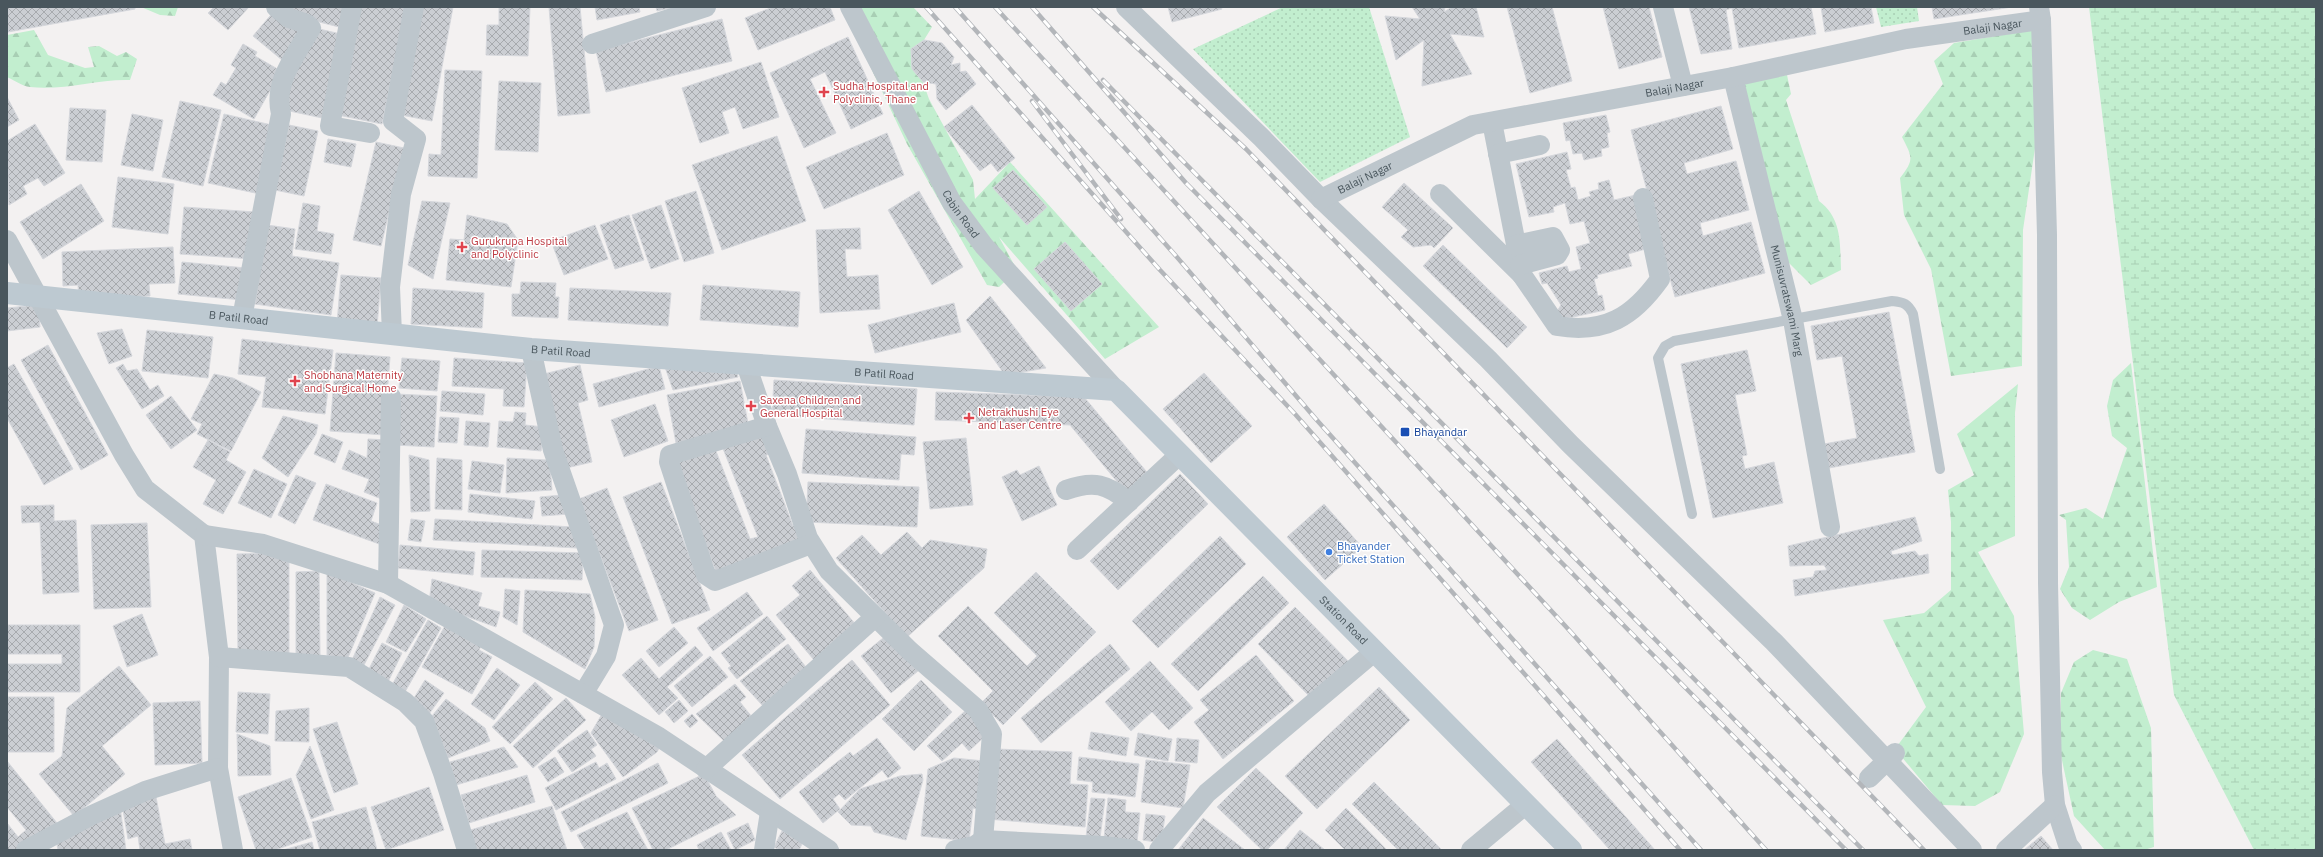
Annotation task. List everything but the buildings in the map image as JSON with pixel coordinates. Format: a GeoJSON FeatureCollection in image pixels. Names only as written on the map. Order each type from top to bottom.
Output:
{"type":"FeatureCollection","features":[{"type":"Feature","properties":{"kind":"main road","name":"B Patil Road"},"geometry":{"type":"LineString","coordinates":[[7,293],[531,349],[1116,390]]}},
{"type":"Feature","properties":{"kind":"main road","name":"Station Road"},"geometry":{"type":"LineString","coordinates":[[1116,390],[1571,850]]}},
{"type":"Feature","properties":{"kind":"street"},"geometry":{"type":"LineString","coordinates":[[242,318],[282,114],[278,100],[280,83],[312,28],[307,24],[289,18],[276,7]]}},
{"type":"Feature","properties":{"kind":"street"},"geometry":{"type":"LineString","coordinates":[[352,7],[330,126],[370,133]]}},
{"type":"Feature","properties":{"kind":"street"},"geometry":{"type":"LineString","coordinates":[[392,334],[390,287],[402,194],[416,139],[393,121],[414,7]]}},
{"type":"Feature","properties":{"kind":"street"},"geometry":{"type":"LineString","coordinates":[[592,44],[706,7]]}},
{"type":"Feature","properties":{"kind":"street","name":"Cabin Road"},"geometry":{"type":"LineString","coordinates":[[850,7],[952,203],[984,246],[1116,390]]}},
{"type":"Feature","properties":{"kind":"street"},"geometry":{"type":"LineString","coordinates":[[1126,7],[1262,138],[1321,199],[1488,360],[1570,451],[1698,574],[1774,642],[1891,757],[1972,850]]}},
{"type":"Feature","properties":{"kind":"street"},"geometry":{"type":"LineString","coordinates":[[1663,7],[1684,86]]}},
{"type":"Feature","properties":{"kind":"street"},"geometry":{"type":"LineString","coordinates":[[2040,14],[2047,243],[2048,582],[2052,772],[2055,805],[2068,845],[2072,850]]}},
{"type":"Feature","properties":{"kind":"street","name":"Balaji Nagar"},"geometry":{"type":"LineString","coordinates":[[1321,199],[1474,125],[1733,77],[1906,39],[2040,14]]}},
{"type":"Feature","properties":{"kind":"street","name":"Munisuvratswami Marg"},"geometry":{"type":"LineString","coordinates":[[1733,77],[1793,320],[1830,527]]}},
{"type":"Feature","properties":{"kind":"street"},"geometry":{"type":"LineString","coordinates":[[1492,122],[1521,270]]}},
{"type":"Feature","properties":{"kind":"street"},"geometry":{"type":"LineString","coordinates":[[1498,154],[1540,145]]}},
{"type":"Feature","properties":{"kind":"street"},"geometry":{"type":"LineString","coordinates":[[1440,194],[1521,270],[1557,326],[1570,328],[1601,326],[1627,315],[1646,299],[1660,280],[1643,198]]}},
{"type":"Feature","properties":{"kind":"street"},"geometry":{"type":"LineString","coordinates":[[1516,245],[1553,237],[1560,250],[1556,255],[1521,270]]}},
{"type":"Feature","properties":{"kind":"street"},"geometry":{"type":"LineString","coordinates":[[7,240],[124,455],[145,489],[204,535],[263,544],[388,584],[659,737],[829,850]]}},
{"type":"Feature","properties":{"kind":"street"},"geometry":{"type":"LineString","coordinates":[[531,349],[553,450],[614,624],[606,656],[583,694]]}},
{"type":"Feature","properties":{"kind":"street"},"geometry":{"type":"LineString","coordinates":[[746,364],[767,426],[787,474],[811,544],[829,571],[875,617],[978,710],[992,734],[983,840]]}},
{"type":"Feature","properties":{"kind":"street"},"geometry":{"type":"LineString","coordinates":[[388,584],[391,397]]}},
{"type":"Feature","properties":{"kind":"street"},"geometry":{"type":"LineString","coordinates":[[767,426],[670,455],[668,462],[706,575],[715,581],[811,544]]}},
{"type":"Feature","properties":{"kind":"street"},"geometry":{"type":"LineString","coordinates":[[1077,550],[1179,455]]}},
{"type":"Feature","properties":{"kind":"street"},"geometry":{"type":"LineString","coordinates":[[1066,490],[1091,485],[1104,485],[1114,490],[1129,502]]}},
{"type":"Feature","properties":{"kind":"street"},"geometry":{"type":"LineString","coordinates":[[204,535],[219,657],[218,768],[233,850]]}},
{"type":"Feature","properties":{"kind":"street"},"geometry":{"type":"LineString","coordinates":[[706,769],[875,617]]}},
{"type":"Feature","properties":{"kind":"street"},"geometry":{"type":"LineString","coordinates":[[1159,850],[1207,793],[1375,651]]}},
{"type":"Feature","properties":{"kind":"street"},"geometry":{"type":"LineString","coordinates":[[219,657],[349,666],[406,702],[424,721],[443,773],[467,850]]}},
{"type":"Feature","properties":{"kind":"street"},"geometry":{"type":"LineString","coordinates":[[1869,778],[1891,757]]}},
{"type":"Feature","properties":{"kind":"street"},"geometry":{"type":"LineString","coordinates":[[26,850],[92,815],[145,791],[218,768]]}},
{"type":"Feature","properties":{"kind":"street"},"geometry":{"type":"LineString","coordinates":[[1471,850],[1525,805]]}},
{"type":"Feature","properties":{"kind":"street"},"geometry":{"type":"LineString","coordinates":[[2006,850],[2055,805]]}},
{"type":"Feature","properties":{"kind":"street"},"geometry":{"type":"LineString","coordinates":[[764,850],[770,812]]}},
{"type":"Feature","properties":{"kind":"street"},"geometry":{"type":"LineString","coordinates":[[954,850],[974,846],[983,840],[1103,846],[1135,850]]}},
{"type":"Feature","properties":{"kind":"lane"},"geometry":{"type":"LineString","coordinates":[[1692,514],[1658,358],[1665,346],[1674,341],[1892,301],[1903,302],[1909,306],[1913,314],[1940,469]]}},
{"type":"Feature","properties":{"kind":"green space"},"geometry":{"type":"Polygon","coordinates":[[[141,7],[178,7],[175,16],[160,15],[141,7]]]}},
{"type":"Feature","properties":{"kind":"green space"},"geometry":{"type":"Polygon","coordinates":[[[842,7],[913,7],[932,27],[924,40],[911,49],[912,69],[923,82],[929,99],[973,180],[975,199],[1010,162],[1159,327],[1105,359],[999,237],[1017,270],[999,287],[987,285],[907,144],[842,7]]]}},
{"type":"Feature","properties":{"kind":"green space"},"geometry":{"type":"Polygon","coordinates":[[[1283,7],[1369,7],[1410,137],[1320,182],[1193,49],[1283,7]]]}},
{"type":"Feature","properties":{"kind":"green space"},"geometry":{"type":"Polygon","coordinates":[[[1876,7],[1917,7],[1919,21],[1881,27],[1876,7]]]}},
{"type":"Feature","properties":{"kind":"green space"},"geometry":{"type":"Polygon","coordinates":[[[2089,7],[2316,7],[2316,850],[2254,850],[2174,695],[2089,7]]]}},
{"type":"Feature","properties":{"kind":"green space"},"geometry":{"type":"Polygon","coordinates":[[[34,30],[48,55],[85,68],[94,67],[88,47],[99,46],[117,56],[126,52],[137,59],[130,80],[105,81],[42,88],[30,87],[7,77],[7,35],[34,30]]]}},
{"type":"Feature","properties":{"kind":"green space"},"geometry":{"type":"Polygon","coordinates":[[[2032,30],[2035,148],[2023,230],[2022,366],[1951,376],[1931,269],[1904,215],[1900,178],[1910,162],[1910,154],[1902,137],[1943,84],[1934,61],[1954,43],[2032,30]]]}},
{"type":"Feature","properties":{"kind":"green space"},"geometry":{"type":"Polygon","coordinates":[[[1787,75],[1791,94],[1786,100],[1819,201],[1832,215],[1836,223],[1840,241],[1841,270],[1811,285],[1788,262],[1743,82],[1787,75]]]}},
{"type":"Feature","properties":{"kind":"green space"},"geometry":{"type":"Polygon","coordinates":[[[2131,363],[2157,587],[2119,602],[2090,620],[2072,608],[2060,589],[2069,567],[2066,520],[2059,515],[2086,508],[2103,519],[2127,448],[2112,436],[2107,406],[2113,380],[2131,363]]]}},
{"type":"Feature","properties":{"kind":"green space"},"geometry":{"type":"Polygon","coordinates":[[[2018,384],[2015,413],[2015,536],[1978,552],[2014,616],[2024,734],[2000,792],[1975,806],[1942,805],[1895,749],[1926,707],[1883,620],[1924,613],[1951,590],[1951,522],[1948,490],[1974,475],[1957,434],[2018,384]]]}},
{"type":"Feature","properties":{"kind":"green space"},"geometry":{"type":"Polygon","coordinates":[[[2093,650],[2127,659],[2151,728],[2154,847],[2144,850],[2105,850],[2074,816],[2060,751],[2061,693],[2074,662],[2093,650]]]}},
{"type":"Feature","properties":{"kind":"railway"},"geometry":{"type":"LineString","coordinates":[[926,7],[1160,270],[1295,414],[1680,850]]}},
{"type":"Feature","properties":{"kind":"railway"},"geometry":{"type":"LineString","coordinates":[[955,7],[1176,256],[1315,418],[1701,850]]}},
{"type":"Feature","properties":{"kind":"railway"},"geometry":{"type":"LineString","coordinates":[[995,7],[1569,630],[1766,850]]}},
{"type":"Feature","properties":{"kind":"railway"},"geometry":{"type":"LineString","coordinates":[[1032,7],[1186,183],[1846,850]]}},
{"type":"Feature","properties":{"kind":"railway"},"geometry":{"type":"LineString","coordinates":[[1093,7],[1246,149],[1924,850]]}},
{"type":"Feature","properties":{"kind":"railway"},"geometry":{"type":"LineString","coordinates":[[1103,80],[1863,850]]}},
{"type":"Feature","properties":{"kind":"railway"},"geometry":{"type":"LineString","coordinates":[[1032,101],[1121,219]]}},
{"type":"Feature","properties":{"kind":"place","name":"Sudha Hospital and Polyclinic, Thane"},"geometry":{"type":"Point","coordinates":[824,92]}},
{"type":"Feature","properties":{"kind":"place","name":"Gurukrupa Hospital and Polyclinic"},"geometry":{"type":"Point","coordinates":[462,247]}},
{"type":"Feature","properties":{"kind":"place","name":"Shobhana Maternity and Surgical Home"},"geometry":{"type":"Point","coordinates":[295,381]}},
{"type":"Feature","properties":{"kind":"place","name":"Saxena Children and General Hospital"},"geometry":{"type":"Point","coordinates":[751,406]}},
{"type":"Feature","properties":{"kind":"place","name":"Netrakhushi Eye and Laser Centre"},"geometry":{"type":"Point","coordinates":[969,418]}},
{"type":"Feature","properties":{"kind":"place","name":"Bhayandar"},"geometry":{"type":"Point","coordinates":[1405,432]}},
{"type":"Feature","properties":{"kind":"place","name":"Bhayander Ticket Station"},"geometry":{"type":"Point","coordinates":[1329,552]}}]}
